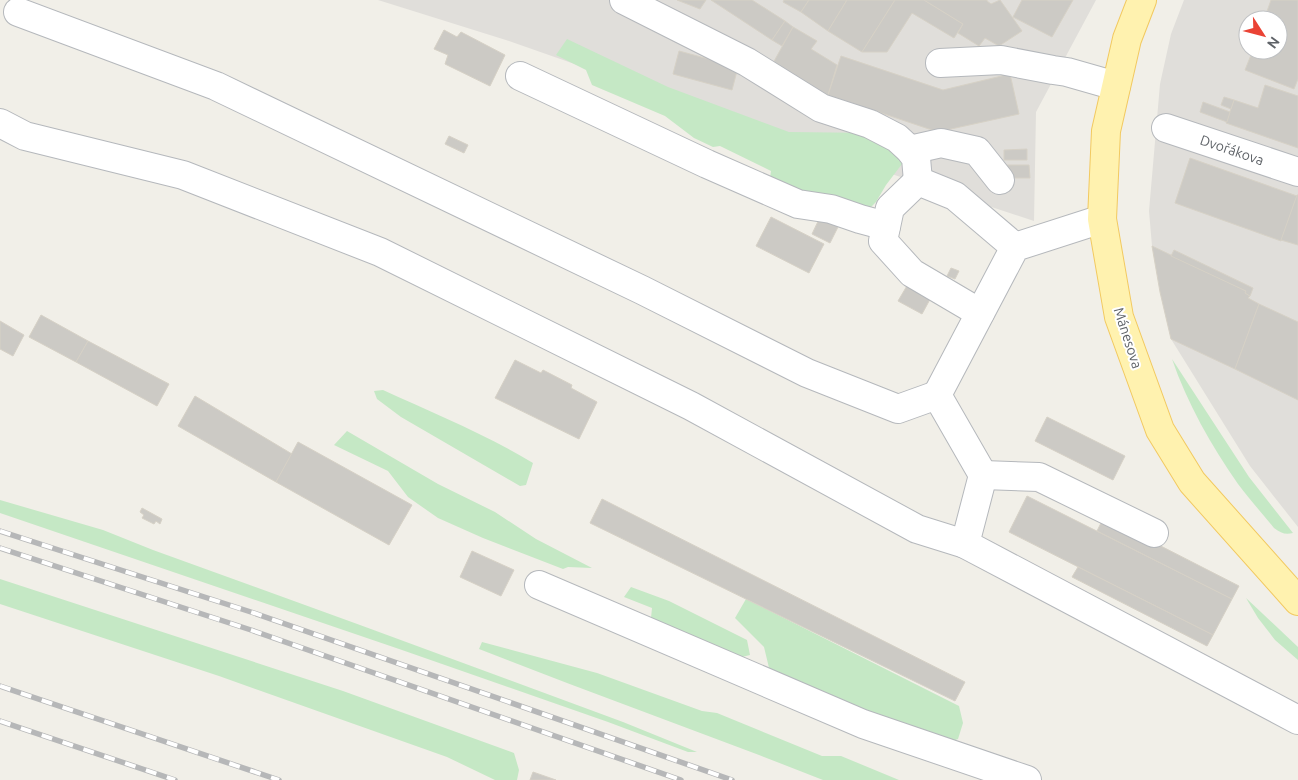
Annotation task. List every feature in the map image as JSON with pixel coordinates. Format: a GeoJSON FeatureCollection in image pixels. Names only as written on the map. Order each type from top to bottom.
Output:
{"type":"FeatureCollection","features":[{"type":"Feature","properties":{"kind":"main road","name":"Mánesova"},"geometry":{"type":"LineString","coordinates":[[1142,0],[1127,39],[1106,131],[1102,219],[1119,317],[1160,430],[1192,482],[1298,601]]}},
{"type":"Feature","properties":{"kind":"street"},"geometry":{"type":"LineString","coordinates":[[624,0],[747,62],[821,108],[870,124],[897,138],[916,158],[918,181]]}},
{"type":"Feature","properties":{"kind":"street"},"geometry":{"type":"LineString","coordinates":[[18,12],[216,86],[642,290],[807,373],[898,408],[937,395],[1015,247],[1102,219]]}},
{"type":"Feature","properties":{"kind":"street"},"geometry":{"type":"LineString","coordinates":[[940,63],[1001,60],[1068,72],[1116,86]]}},
{"type":"Feature","properties":{"kind":"street"},"geometry":{"type":"LineString","coordinates":[[520,76],[707,164],[798,204],[831,209],[886,226]]}},
{"type":"Feature","properties":{"kind":"street"},"geometry":{"type":"LineString","coordinates":[[0,123],[25,136],[183,175],[380,252],[691,406],[917,529],[965,544],[1298,720]]}},
{"type":"Feature","properties":{"kind":"street","name":"Dvořákova"},"geometry":{"type":"LineString","coordinates":[[1166,128],[1298,172]]}},
{"type":"Feature","properties":{"kind":"street"},"geometry":{"type":"LineString","coordinates":[[910,150],[941,143],[977,151],[1000,180]]}},
{"type":"Feature","properties":{"kind":"street"},"geometry":{"type":"LineString","coordinates":[[918,181],[890,208],[883,241],[912,273],[980,313]]}},
{"type":"Feature","properties":{"kind":"street"},"geometry":{"type":"LineString","coordinates":[[918,181],[955,196],[1015,247]]}},
{"type":"Feature","properties":{"kind":"street"},"geometry":{"type":"LineString","coordinates":[[937,395],[983,475],[965,544]]}},
{"type":"Feature","properties":{"kind":"street"},"geometry":{"type":"LineString","coordinates":[[983,475],[1038,477],[1154,533]]}},
{"type":"Feature","properties":{"kind":"street"},"geometry":{"type":"LineString","coordinates":[[539,585],[863,724],[1027,780]]}},
{"type":"Feature","properties":{"kind":"shaded area"},"geometry":{"type":"Polygon","coordinates":[[[378,0],[1096,0],[1036,112],[1034,221],[828,153],[509,41],[378,0]]]}},
{"type":"Feature","properties":{"kind":"shaded area"},"geometry":{"type":"Polygon","coordinates":[[[1184,0],[1298,0],[1298,527],[1250,466],[1171,339],[1152,246],[1149,211],[1160,84],[1171,34],[1184,0]]]}},
{"type":"Feature","properties":{"kind":"green space"},"geometry":{"type":"Polygon","coordinates":[[[567,39],[668,87],[789,132],[877,133],[902,151],[902,164],[870,208],[769,185],[771,171],[720,146],[713,147],[694,138],[665,116],[592,85],[586,70],[556,55],[567,39]]]}},
{"type":"Feature","properties":{"kind":"green space"},"geometry":{"type":"Polygon","coordinates":[[[1172,359],[1249,477],[1293,533],[1283,533],[1274,528],[1238,484],[1200,423],[1172,359]]]}},
{"type":"Feature","properties":{"kind":"green space"},"geometry":{"type":"Polygon","coordinates":[[[383,390],[478,433],[533,463],[526,485],[520,486],[401,417],[377,399],[374,391],[383,390]]]}},
{"type":"Feature","properties":{"kind":"green space"},"geometry":{"type":"Polygon","coordinates":[[[347,431],[438,484],[495,512],[536,539],[592,568],[568,567],[563,569],[483,538],[438,518],[408,497],[388,471],[334,445],[347,431]]]}},
{"type":"Feature","properties":{"kind":"green space"},"geometry":{"type":"Polygon","coordinates":[[[0,500],[103,530],[623,722],[697,752],[688,752],[402,650],[0,513],[0,500]]]}},
{"type":"Feature","properties":{"kind":"green space"},"geometry":{"type":"Polygon","coordinates":[[[0,579],[343,691],[514,753],[519,770],[517,780],[495,780],[447,757],[219,676],[0,604],[0,579]]]}},
{"type":"Feature","properties":{"kind":"green space"},"geometry":{"type":"Polygon","coordinates":[[[631,587],[669,601],[747,640],[750,655],[742,657],[651,618],[652,608],[624,597],[631,587]]]}},
{"type":"Feature","properties":{"kind":"green space"},"geometry":{"type":"Polygon","coordinates":[[[1246,598],[1298,647],[1298,660],[1275,640],[1246,598]]]}},
{"type":"Feature","properties":{"kind":"green space"},"geometry":{"type":"Polygon","coordinates":[[[746,599],[959,706],[963,723],[958,739],[938,746],[770,672],[764,647],[735,618],[746,599]]]}},
{"type":"Feature","properties":{"kind":"green space"},"geometry":{"type":"Polygon","coordinates":[[[482,642],[597,673],[702,711],[717,713],[822,756],[841,756],[899,780],[823,780],[479,649],[482,642]]]}},
{"type":"Feature","properties":{"kind":"building"},"geometry":{"type":"Polygon","coordinates":[[[677,0],[706,0],[700,9],[677,0]]]}},
{"type":"Feature","properties":{"kind":"building"},"geometry":{"type":"Polygon","coordinates":[[[711,0],[752,0],[785,21],[772,40],[711,0]]]}},
{"type":"Feature","properties":{"kind":"building"},"geometry":{"type":"Polygon","coordinates":[[[784,0],[809,0],[801,12],[783,2],[784,0]]]}},
{"type":"Feature","properties":{"kind":"building"},"geometry":{"type":"Polygon","coordinates":[[[809,0],[847,0],[828,31],[801,12],[809,0]]]}},
{"type":"Feature","properties":{"kind":"building"},"geometry":{"type":"Polygon","coordinates":[[[847,0],[895,0],[862,52],[828,31],[847,0]]]}},
{"type":"Feature","properties":{"kind":"building"},"geometry":{"type":"Polygon","coordinates":[[[895,0],[924,0],[963,24],[954,38],[912,13],[887,52],[862,52],[895,0]]]}},
{"type":"Feature","properties":{"kind":"building"},"geometry":{"type":"Polygon","coordinates":[[[924,0],[987,0],[991,4],[1000,0],[1022,31],[999,46],[985,38],[979,46],[958,33],[963,24],[924,0]]]}},
{"type":"Feature","properties":{"kind":"building"},"geometry":{"type":"Polygon","coordinates":[[[1022,0],[1073,0],[1052,37],[1013,17],[1022,0]]]}},
{"type":"Feature","properties":{"kind":"building"},"geometry":{"type":"Polygon","coordinates":[[[1271,0],[1298,0],[1298,79],[1294,89],[1245,70],[1249,60],[1288,60],[1288,10],[1268,10],[1271,0]]]}},
{"type":"Feature","properties":{"kind":"building"},"geometry":{"type":"Polygon","coordinates":[[[785,21],[793,27],[782,46],[772,40],[785,21]]]}},
{"type":"Feature","properties":{"kind":"building"},"geometry":{"type":"Polygon","coordinates":[[[793,27],[817,41],[811,49],[837,65],[828,95],[772,65],[793,27]]]}},
{"type":"Feature","properties":{"kind":"building"},"geometry":{"type":"Polygon","coordinates":[[[444,30],[457,37],[461,32],[505,55],[490,86],[445,64],[448,55],[434,49],[444,30]]]}},
{"type":"Feature","properties":{"kind":"building"},"geometry":{"type":"Polygon","coordinates":[[[679,51],[738,67],[732,90],[673,74],[679,51]]]}},
{"type":"Feature","properties":{"kind":"building"},"geometry":{"type":"Polygon","coordinates":[[[841,56],[943,90],[1010,74],[1019,114],[942,131],[929,129],[828,95],[841,56]]]}},
{"type":"Feature","properties":{"kind":"building"},"geometry":{"type":"Polygon","coordinates":[[[1265,85],[1298,96],[1298,148],[1226,123],[1234,100],[1258,108],[1265,85]]]}},
{"type":"Feature","properties":{"kind":"building"},"geometry":{"type":"Polygon","coordinates":[[[1224,97],[1234,100],[1231,109],[1221,105],[1224,97]]]}},
{"type":"Feature","properties":{"kind":"building"},"geometry":{"type":"Polygon","coordinates":[[[1203,102],[1230,112],[1227,122],[1200,112],[1203,102]]]}},
{"type":"Feature","properties":{"kind":"building"},"geometry":{"type":"Polygon","coordinates":[[[449,136],[468,145],[464,153],[445,144],[449,136]]]}},
{"type":"Feature","properties":{"kind":"building"},"geometry":{"type":"Polygon","coordinates":[[[1027,149],[1027,160],[1004,160],[1004,150],[1027,149]]]}},
{"type":"Feature","properties":{"kind":"building"},"geometry":{"type":"Polygon","coordinates":[[[1190,158],[1297,196],[1281,241],[1175,203],[1190,158]]]}},
{"type":"Feature","properties":{"kind":"building"},"geometry":{"type":"Polygon","coordinates":[[[1004,165],[1029,165],[1030,178],[1004,178],[1004,165]]]}},
{"type":"Feature","properties":{"kind":"building"},"geometry":{"type":"Polygon","coordinates":[[[1298,195],[1298,245],[1281,240],[1298,195]]]}},
{"type":"Feature","properties":{"kind":"building"},"geometry":{"type":"Polygon","coordinates":[[[822,213],[840,223],[830,243],[812,234],[822,213]]]}},
{"type":"Feature","properties":{"kind":"building"},"geometry":{"type":"Polygon","coordinates":[[[771,217],[824,244],[809,273],[756,246],[771,217]]]}},
{"type":"Feature","properties":{"kind":"building"},"geometry":{"type":"Polygon","coordinates":[[[1152,246],[1246,291],[1245,293],[1250,296],[1248,298],[1259,304],[1235,369],[1171,339],[1152,246]]]}},
{"type":"Feature","properties":{"kind":"building"},"geometry":{"type":"Polygon","coordinates":[[[1174,250],[1253,288],[1250,296],[1245,293],[1246,291],[1171,256],[1174,250]]]}},
{"type":"Feature","properties":{"kind":"building"},"geometry":{"type":"Polygon","coordinates":[[[951,268],[959,271],[955,279],[947,276],[951,268]]]}},
{"type":"Feature","properties":{"kind":"building"},"geometry":{"type":"Polygon","coordinates":[[[911,279],[934,292],[922,314],[898,301],[911,279]]]}},
{"type":"Feature","properties":{"kind":"building"},"geometry":{"type":"Polygon","coordinates":[[[1259,304],[1298,322],[1298,400],[1235,369],[1259,304]]]}},
{"type":"Feature","properties":{"kind":"building"},"geometry":{"type":"Polygon","coordinates":[[[41,315],[88,341],[76,362],[29,337],[41,315]]]}},
{"type":"Feature","properties":{"kind":"building"},"geometry":{"type":"Polygon","coordinates":[[[0,321],[24,335],[13,356],[0,349],[0,321]]]}},
{"type":"Feature","properties":{"kind":"building"},"geometry":{"type":"Polygon","coordinates":[[[88,341],[169,384],[157,406],[76,362],[88,341]]]}},
{"type":"Feature","properties":{"kind":"building"},"geometry":{"type":"Polygon","coordinates":[[[515,360],[541,373],[543,370],[572,385],[571,388],[597,402],[579,439],[495,398],[515,360]]]}},
{"type":"Feature","properties":{"kind":"building"},"geometry":{"type":"Polygon","coordinates":[[[195,396],[292,454],[276,482],[178,426],[195,396]]]}},
{"type":"Feature","properties":{"kind":"building"},"geometry":{"type":"Polygon","coordinates":[[[1047,417],[1125,456],[1113,480],[1035,441],[1047,417]]]}},
{"type":"Feature","properties":{"kind":"building"},"geometry":{"type":"Polygon","coordinates":[[[298,442],[412,505],[389,545],[276,482],[298,442]]]}},
{"type":"Feature","properties":{"kind":"building"},"geometry":{"type":"Polygon","coordinates":[[[1027,496],[1232,599],[1213,635],[1009,532],[1027,496]]]}},
{"type":"Feature","properties":{"kind":"building"},"geometry":{"type":"Polygon","coordinates":[[[602,499],[965,682],[955,701],[590,523],[602,499]]]}},
{"type":"Feature","properties":{"kind":"building"},"geometry":{"type":"Polygon","coordinates":[[[142,508],[162,519],[160,524],[156,521],[154,524],[142,518],[144,515],[140,512],[142,508]]]}},
{"type":"Feature","properties":{"kind":"building"},"geometry":{"type":"Polygon","coordinates":[[[1104,517],[1239,586],[1232,599],[1097,531],[1104,517]]]}},
{"type":"Feature","properties":{"kind":"building"},"geometry":{"type":"Polygon","coordinates":[[[472,551],[514,570],[501,596],[460,577],[472,551]]]}},
{"type":"Feature","properties":{"kind":"building"},"geometry":{"type":"Polygon","coordinates":[[[1078,567],[1213,635],[1207,646],[1072,577],[1078,567]]]}},
{"type":"Feature","properties":{"kind":"building"},"geometry":{"type":"Polygon","coordinates":[[[533,772],[556,780],[530,780],[533,772]]]}},
{"type":"Feature","properties":{"kind":"railway"},"geometry":{"type":"LineString","coordinates":[[0,531],[254,613],[732,780]]}},
{"type":"Feature","properties":{"kind":"railway"},"geometry":{"type":"LineString","coordinates":[[0,548],[251,630],[681,780]]}},
{"type":"Feature","properties":{"kind":"railway"},"geometry":{"type":"LineString","coordinates":[[0,686],[279,780]]}},
{"type":"Feature","properties":{"kind":"railway"},"geometry":{"type":"LineString","coordinates":[[0,721],[175,780]]}}]}
